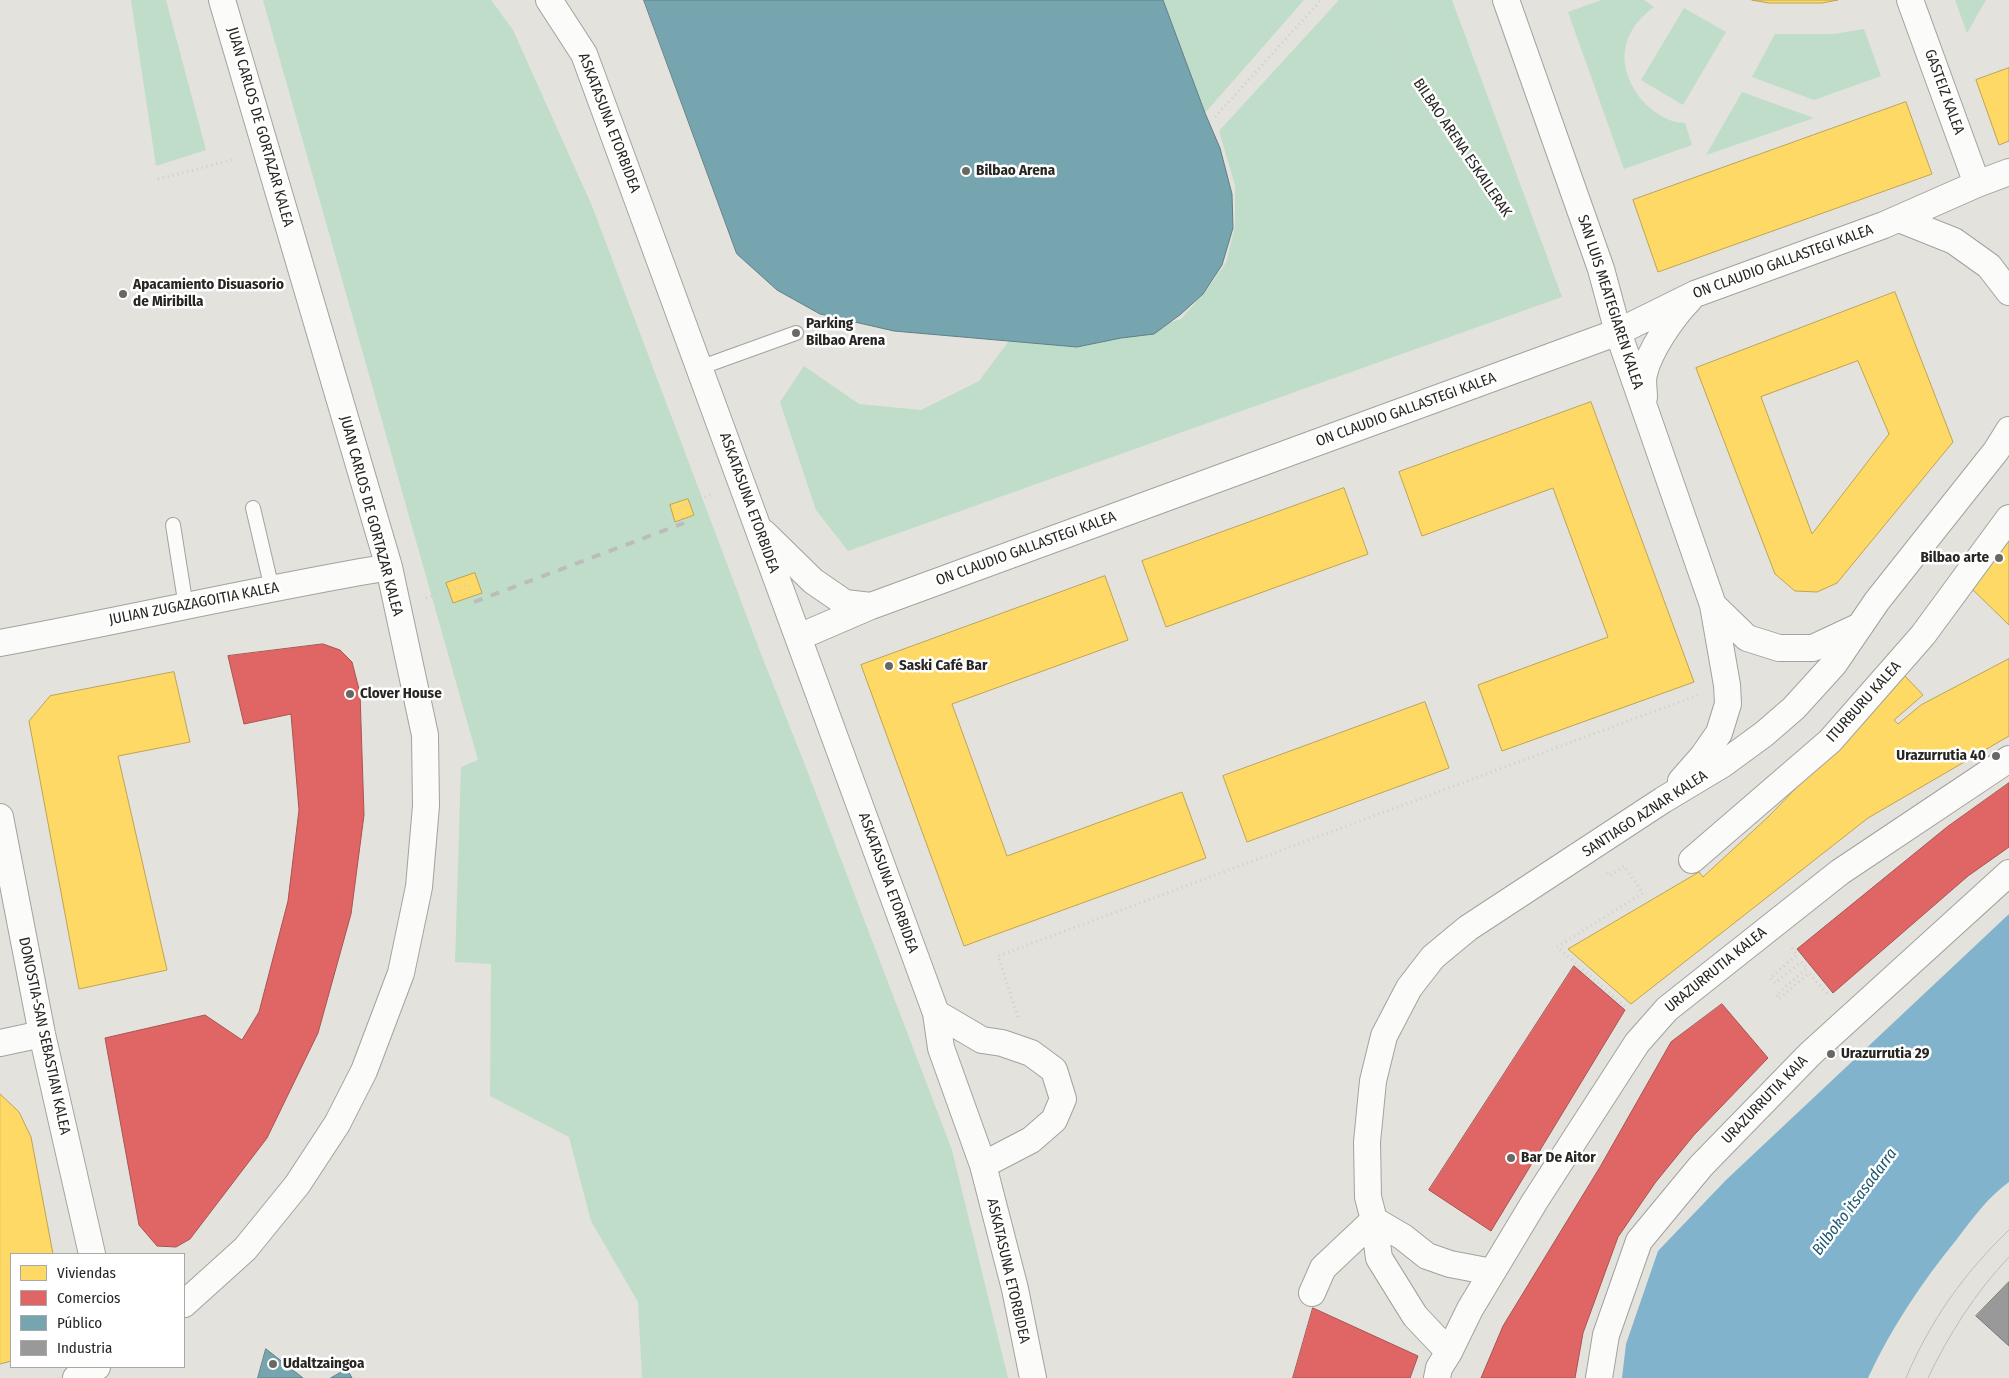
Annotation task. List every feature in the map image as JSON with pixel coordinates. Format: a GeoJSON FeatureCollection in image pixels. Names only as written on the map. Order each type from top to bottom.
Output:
{"type":"FeatureCollection","features":[{"type":"Feature","properties":{"kind":"street","name":"JUAN CARLOS DE GORTAZAR KALEA"},"geometry":{"type":"LineString","coordinates":[[185,1303],[245,1249],[297,1185],[332,1132],[364,1071],[401,973],[419,887],[426,806],[425,735],[389,567],[222,0]]}},
{"type":"Feature","properties":{"kind":"street","name":"ASKATASUNA ETORBIDEA"},"geometry":{"type":"LineString","coordinates":[[549,0],[584,54],[936,1013],[941,1048],[983,1165],[1015,1289],[1033,1378]]}},
{"type":"Feature","properties":{"kind":"street","name":"SAN LUIS MEATEGIAREN KALEA"},"geometry":{"type":"LineString","coordinates":[[1506,0],[1601,269],[1618,332],[1713,605],[1727,685],[1728,704],[1719,733],[1703,756],[1663,800]]}},
{"type":"Feature","properties":{"kind":"street","name":"GASTEIZ KALEA"},"geometry":{"type":"LineString","coordinates":[[1910,0],[1977,184]]}},
{"type":"Feature","properties":{"kind":"street","name":"ON CLAUDIO GALLASTEGI KALEA"},"geometry":{"type":"LineString","coordinates":[[799,637],[871,606],[1618,332],[1695,294],[1899,219],[1977,184],[2009,172]]}},
{"type":"Feature","properties":{"kind":"street"},"geometry":{"type":"LineString","coordinates":[[1899,219],[1954,241],[1989,266],[2009,292]]}},
{"type":"Feature","properties":{"kind":"street"},"geometry":{"type":"LineString","coordinates":[[1644,407],[1644,374],[1653,352],[1675,314],[1695,294]]}},
{"type":"Feature","properties":{"kind":"street","name":"SANTIAGO AZNAR KALEA"},"geometry":{"type":"LineString","coordinates":[[1449,1352],[1415,1316],[1379,1258],[1374,1220],[1368,1197],[1368,1142],[1372,1081],[1384,1036],[1409,988],[1433,957],[1468,928],[1663,800],[1723,764],[1764,734],[1794,708],[1832,667],[1877,601],[1996,450],[2009,430]]}},
{"type":"Feature","properties":{"kind":"street","name":"ITURBURU KALEA"},"geometry":{"type":"LineString","coordinates":[[1692,860],[1830,741],[1923,635],[2009,518]]}},
{"type":"Feature","properties":{"kind":"street"},"geometry":{"type":"LineString","coordinates":[[757,526],[813,581],[845,603],[871,606]]}},
{"type":"Feature","properties":{"kind":"street","name":"JULIAN ZUGAZAGOITIA KALEA"},"geometry":{"type":"LineString","coordinates":[[0,643],[389,567]]}},
{"type":"Feature","properties":{"kind":"street","name":"SAN LUIS MEATEGIAREN KALEA"},"geometry":{"type":"LineString","coordinates":[[1713,605],[1747,638],[1779,648],[1813,648],[1862,625]]}},
{"type":"Feature","properties":{"kind":"street","name":"URAZURRUTIA KALEA"},"geometry":{"type":"LineString","coordinates":[[1437,1378],[1439,1368],[1470,1309],[1535,1200],[1637,1043],[1666,1009],[1840,872],[1897,832],[2009,759]]}},
{"type":"Feature","properties":{"kind":"street","name":"DONOSTIA-SAN SEBASTIAN KALEA"},"geometry":{"type":"LineString","coordinates":[[0,817],[42,1034],[92,1253]]}},
{"type":"Feature","properties":{"kind":"street","name":"URAZURRUTIA KAIA"},"geometry":{"type":"LineString","coordinates":[[1598,1378],[1606,1335],[1638,1242],[1701,1166],[1810,1054],[2009,873]]}},
{"type":"Feature","properties":{"kind":"street"},"geometry":{"type":"LineString","coordinates":[[936,1013],[982,1040],[1002,1043],[1031,1053],[1054,1070],[1063,1099],[1054,1120],[1031,1140],[983,1165]]}},
{"type":"Feature","properties":{"kind":"street"},"geometry":{"type":"LineString","coordinates":[[0,1043],[42,1034]]}},
{"type":"Feature","properties":{"kind":"street"},"geometry":{"type":"LineString","coordinates":[[1312,1293],[1323,1268],[1374,1220],[1403,1237],[1427,1256],[1450,1264],[1492,1272]]}},
{"type":"Feature","properties":{"kind":"street"},"geometry":{"type":"LineString","coordinates":[[76,1378],[95,1368]]}},
{"type":"Feature","properties":{"kind":"lane"},"geometry":{"type":"LineString","coordinates":[[699,368],[796,333]]}},
{"type":"Feature","properties":{"kind":"lane"},"geometry":{"type":"LineString","coordinates":[[254,508],[272,589]]}},
{"type":"Feature","properties":{"kind":"lane"},"geometry":{"type":"LineString","coordinates":[[173,525],[186,607]]}},
{"type":"Feature","properties":{"kind":"path"},"geometry":{"type":"LineString","coordinates":[[1215,117],[1321,0]]}},
{"type":"Feature","properties":{"kind":"path","name":"BILBAO ARENA ESKAILERAK"},"geometry":{"type":"LineString","coordinates":[[1362,0],[1562,297]]}},
{"type":"Feature","properties":{"kind":"path"},"geometry":{"type":"LineString","coordinates":[[158,179],[235,159]]}},
{"type":"Feature","properties":{"kind":"path"},"geometry":{"type":"LineString","coordinates":[[684,523],[678,508],[741,483]]}},
{"type":"Feature","properties":{"kind":"path"},"geometry":{"type":"LineString","coordinates":[[423,599],[468,584],[474,602]]}},
{"type":"Feature","properties":{"kind":"path"},"geometry":{"type":"LineString","coordinates":[[1005,979],[998,956],[1727,685]]}},
{"type":"Feature","properties":{"kind":"path"},"geometry":{"type":"LineString","coordinates":[[1590,849],[1610,876],[1624,866],[1643,893],[1556,947],[1630,1011]]}},
{"type":"Feature","properties":{"kind":"path"},"geometry":{"type":"LineString","coordinates":[[1790,946],[1797,955],[1770,978],[1775,983],[1801,962],[1807,968],[1776,995],[1779,999],[1808,973],[1832,1000]]}},
{"type":"Feature","properties":{"kind":"green space"},"geometry":{"type":"Polygon","coordinates":[[[131,0],[166,0],[206,150],[156,166],[131,0]]]}},
{"type":"Feature","properties":{"kind":"green space"},"geometry":{"type":"Polygon","coordinates":[[[263,0],[491,0],[513,30],[592,206],[761,654],[952,1150],[1008,1378],[642,1378],[638,1302],[591,1221],[569,1137],[490,1096],[491,964],[455,962],[461,767],[478,760],[263,0]]]}},
{"type":"Feature","properties":{"kind":"green space"},"geometry":{"type":"Polygon","coordinates":[[[1163,0],[1304,0],[1205,113],[1163,0]]]}},
{"type":"Feature","properties":{"kind":"green space"},"geometry":{"type":"Polygon","coordinates":[[[1339,0],[1452,0],[1562,297],[848,551],[816,510],[780,402],[804,366],[859,404],[921,410],[979,381],[1009,341],[1077,347],[1121,338],[1181,319],[1208,288],[1226,263],[1235,226],[1235,185],[1219,131],[1339,0]]]}},
{"type":"Feature","properties":{"kind":"green space"},"geometry":{"type":"Polygon","coordinates":[[[1601,0],[1644,0],[1654,7],[1639,20],[1626,43],[1625,63],[1628,75],[1633,87],[1650,108],[1661,116],[1685,123],[1692,145],[1624,169],[1568,12],[1601,0]]]}},
{"type":"Feature","properties":{"kind":"green space"},"geometry":{"type":"Polygon","coordinates":[[[1955,0],[1986,0],[1967,33],[1955,0]]]}},
{"type":"Feature","properties":{"kind":"green space"},"geometry":{"type":"Polygon","coordinates":[[[1684,8],[1726,32],[1683,105],[1641,80],[1684,8]]]}},
{"type":"Feature","properties":{"kind":"green space"},"geometry":{"type":"Polygon","coordinates":[[[1864,29],[1881,76],[1814,100],[1752,77],[1775,34],[1834,34],[1864,29]]]}},
{"type":"Feature","properties":{"kind":"green space"},"geometry":{"type":"Polygon","coordinates":[[[1742,92],[1814,118],[1706,155],[1742,92]]]}},
{"type":"Feature","properties":{"kind":"water","name":"Bilboko itsasadarra"},"geometry":{"type":"Polygon","coordinates":[[[2009,914],[2009,1182],[1994,1194],[1981,1209],[1932,1272],[1897,1323],[1868,1378],[1622,1378],[1626,1344],[1658,1251],[1726,1180],[2009,914]]]}},
{"type":"Feature","properties":{"kind":"building: Viviendas"},"geometry":{"type":"Polygon","coordinates":[[[1752,0],[1838,0],[1822,3],[1769,3],[1752,0]]]}},
{"type":"Feature","properties":{"kind":"building: Viviendas"},"geometry":{"type":"Polygon","coordinates":[[[2009,68],[2009,141],[1999,145],[1976,80],[2009,68]]]}},
{"type":"Feature","properties":{"kind":"building: Viviendas"},"geometry":{"type":"Polygon","coordinates":[[[1906,102],[1932,174],[1658,272],[1633,200],[1906,102]]]}},
{"type":"Feature","properties":{"kind":"building: Viviendas"},"geometry":{"type":"Polygon","coordinates":[[[1895,292],[1953,442],[1837,583],[1817,592],[1795,591],[1775,574],[1696,368],[1895,292]],[[1858,361],[1761,397],[1812,534],[1889,434],[1858,361]]]}},
{"type":"Feature","properties":{"kind":"building: Viviendas"},"geometry":{"type":"Polygon","coordinates":[[[1591,402],[1694,682],[1502,751],[1478,685],[1608,637],[1553,488],[1422,536],[1399,472],[1591,402]]]}},
{"type":"Feature","properties":{"kind":"building: Viviendas"},"geometry":{"type":"Polygon","coordinates":[[[1344,488],[1368,554],[1166,627],[1142,561],[1344,488]]]}},
{"type":"Feature","properties":{"kind":"building: Viviendas"},"geometry":{"type":"Polygon","coordinates":[[[688,499],[694,515],[675,522],[670,505],[688,499]]]}},
{"type":"Feature","properties":{"kind":"building: Viviendas","name":"Bilbao arte"},"geometry":{"type":"Polygon","coordinates":[[[2009,531],[2009,625],[1968,585],[2009,531]]]}},
{"type":"Feature","properties":{"kind":"building: Viviendas"},"geometry":{"type":"Polygon","coordinates":[[[475,573],[482,593],[453,603],[446,583],[475,573]]]}},
{"type":"Feature","properties":{"kind":"building: Viviendas"},"geometry":{"type":"Polygon","coordinates":[[[1105,576],[1128,640],[952,704],[1007,856],[1182,792],[1206,858],[964,946],[861,665],[1105,576]]]}},
{"type":"Feature","properties":{"kind":"building: Viviendas"},"geometry":{"type":"Polygon","coordinates":[[[2009,659],[2009,736],[1868,818],[1631,1004],[1568,949],[1699,872],[1703,877],[1768,817],[1905,676],[1923,695],[1894,720],[1898,724],[1921,705],[2009,659]]]}},
{"type":"Feature","properties":{"kind":"building: Viviendas"},"geometry":{"type":"Polygon","coordinates":[[[174,672],[190,742],[118,756],[167,970],[79,989],[29,721],[50,696],[174,672]]]}},
{"type":"Feature","properties":{"kind":"building: Viviendas"},"geometry":{"type":"Polygon","coordinates":[[[1425,702],[1449,768],[1247,842],[1223,776],[1425,702]]]}},
{"type":"Feature","properties":{"kind":"building: Viviendas"},"geometry":{"type":"Polygon","coordinates":[[[0,1094],[19,1112],[31,1137],[53,1253],[10,1253],[10,1361],[0,1364],[0,1094]]]}},
{"type":"Feature","properties":{"kind":"building: Comercios"},"geometry":{"type":"Polygon","coordinates":[[[323,644],[340,650],[352,662],[360,693],[364,815],[351,914],[318,1033],[267,1138],[190,1239],[176,1247],[157,1246],[139,1225],[105,1038],[205,1015],[242,1040],[259,1012],[288,901],[299,810],[291,714],[244,724],[228,656],[323,644]]]}},
{"type":"Feature","properties":{"kind":"building: Comercios"},"geometry":{"type":"Polygon","coordinates":[[[2009,783],[2009,847],[1968,876],[1833,993],[1797,949],[1947,827],[2009,783]]]}},
{"type":"Feature","properties":{"kind":"building: Comercios"},"geometry":{"type":"Polygon","coordinates":[[[1574,966],[1625,1010],[1491,1231],[1429,1190],[1574,966]]]}},
{"type":"Feature","properties":{"kind":"building: Comercios"},"geometry":{"type":"Polygon","coordinates":[[[1722,1004],[1768,1058],[1694,1135],[1655,1183],[1618,1237],[1583,1333],[1575,1378],[1481,1378],[1503,1326],[1600,1167],[1671,1042],[1722,1004]]]}},
{"type":"Feature","properties":{"kind":"building: Comercios"},"geometry":{"type":"Polygon","coordinates":[[[1313,1308],[1418,1356],[1410,1378],[1293,1378],[1313,1308]]]}},
{"type":"Feature","properties":{"kind":"building: Público","name":"Bilbao Arena"},"geometry":{"type":"Polygon","coordinates":[[[644,0],[1163,0],[1220,148],[1232,194],[1233,228],[1222,265],[1203,294],[1181,314],[1154,334],[1121,338],[1077,347],[894,331],[820,314],[777,290],[737,254],[644,0]]]}},
{"type":"Feature","properties":{"kind":"building: Público","name":"Udaltzaingoa"},"geometry":{"type":"Polygon","coordinates":[[[266,1349],[303,1378],[258,1378],[266,1349]]]}},
{"type":"Feature","properties":{"kind":"building: Público","name":"Udaltzaingoa"},"geometry":{"type":"Polygon","coordinates":[[[347,1369],[352,1378],[331,1378],[347,1369]]]}},
{"type":"Feature","properties":{"kind":"building: Industria"},"geometry":{"type":"Polygon","coordinates":[[[2009,1282],[2009,1346],[1976,1316],[2009,1282]]]}},
{"type":"Feature","properties":{"kind":"tram line"},"geometry":{"type":"LineString","coordinates":[[1906,1378],[1937,1317],[1977,1263],[2009,1230]]}},
{"type":"Feature","properties":{"kind":"tram line"},"geometry":{"type":"LineString","coordinates":[[1928,1378],[1945,1346],[1974,1300],[2009,1257]]}},
{"type":"Feature","properties":{"kind":"railway"},"geometry":{"type":"LineString","coordinates":[[474,602],[684,523]]}},
{"type":"Feature","properties":{"kind":"place","name":"Bilbao Arena"},"geometry":{"type":"Point","coordinates":[966,171]}},
{"type":"Feature","properties":{"kind":"place","name":"Apacamiento Disuasorio de Miribilla"},"geometry":{"type":"Point","coordinates":[123,294]}},
{"type":"Feature","properties":{"kind":"place","name":"Parking Bilbao Arena"},"geometry":{"type":"Point","coordinates":[796,333]}},
{"type":"Feature","properties":{"kind":"place","name":"Bilbao arte"},"geometry":{"type":"Point","coordinates":[1999,558]}},
{"type":"Feature","properties":{"kind":"place","name":"Saski Café Bar"},"geometry":{"type":"Point","coordinates":[889,666]}},
{"type":"Feature","properties":{"kind":"place","name":"Clover House"},"geometry":{"type":"Point","coordinates":[350,694]}},
{"type":"Feature","properties":{"kind":"place","name":"Urazurrutia 40"},"geometry":{"type":"Point","coordinates":[1996,756]}},
{"type":"Feature","properties":{"kind":"place","name":"Urazurrutia 29"},"geometry":{"type":"Point","coordinates":[1831,1054]}},
{"type":"Feature","properties":{"kind":"place","name":"Bar De Aitor"},"geometry":{"type":"Point","coordinates":[1511,1158]}},
{"type":"Feature","properties":{"kind":"place","name":"Udaltzaingoa"},"geometry":{"type":"Point","coordinates":[273,1364]}}]}
